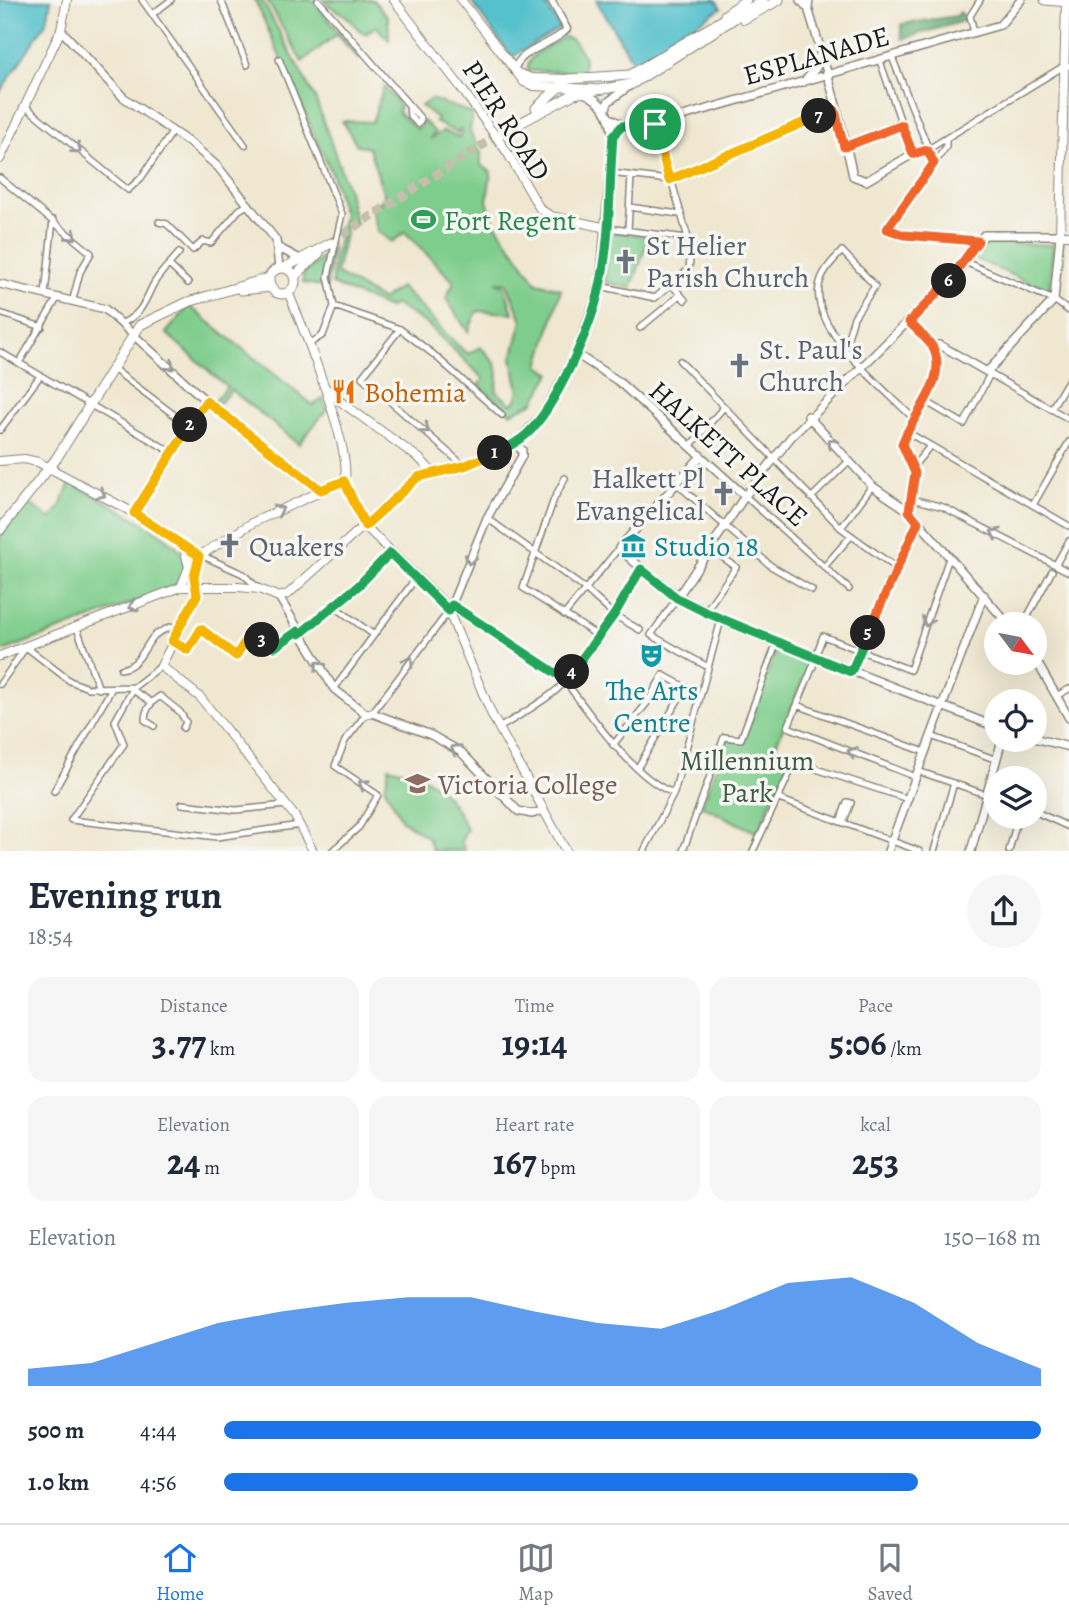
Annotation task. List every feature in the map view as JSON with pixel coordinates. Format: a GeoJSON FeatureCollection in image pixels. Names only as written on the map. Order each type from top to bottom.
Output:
{"type":"FeatureCollection","features":[{"type":"Feature","properties":{"kind":"highway"},"geometry":{"type":"LineString","coordinates":[[691,44],[746,0]]}},
{"type":"Feature","properties":{"kind":"highway"},"geometry":{"type":"LineString","coordinates":[[754,0],[691,44],[632,84],[578,93],[554,103],[500,134],[541,104],[568,79],[630,75],[691,44],[779,0]]}},
{"type":"Feature","properties":{"kind":"highway"},"geometry":{"type":"LineString","coordinates":[[691,44],[763,0]]}},
{"type":"Feature","properties":{"kind":"highway"},"geometry":{"type":"LineString","coordinates":[[1045,0],[1067,1]]}},
{"type":"Feature","properties":{"kind":"highway"},"geometry":{"type":"LineString","coordinates":[[0,530],[50,468],[134,332],[148,318],[215,294],[270,283],[282,268],[331,243],[294,277],[294,285],[288,292],[277,293],[270,283]]}},
{"type":"Feature","properties":{"kind":"highway"},"geometry":{"type":"LineString","coordinates":[[282,268],[294,277]]}},
{"type":"Feature","properties":{"kind":"main road"},"geometry":{"type":"LineString","coordinates":[[0,159],[61,30],[67,0]]}},
{"type":"Feature","properties":{"kind":"main road","name":"PIER ROAD"},"geometry":{"type":"LineString","coordinates":[[394,0],[418,27],[507,152],[540,209],[551,216],[607,228]]}},
{"type":"Feature","properties":{"kind":"main road"},"geometry":{"type":"LineString","coordinates":[[461,0],[524,82],[534,86],[594,89]]}},
{"type":"Feature","properties":{"kind":"main road"},"geometry":{"type":"LineString","coordinates":[[800,0],[808,4],[828,75],[844,147],[853,176],[866,181],[913,154],[902,125],[844,147]]}},
{"type":"Feature","properties":{"kind":"main road","name":"ESPLANADE"},"geometry":{"type":"LineString","coordinates":[[622,126],[655,124],[1000,25],[1009,17],[1013,4],[1021,0]]}},
{"type":"Feature","properties":{"kind":"main road"},"geometry":{"type":"LineString","coordinates":[[932,346],[940,345],[989,373],[1054,300],[1065,235],[1067,1]]}},
{"type":"Feature","properties":{"kind":"main road"},"geometry":{"type":"LineString","coordinates":[[61,30],[123,97],[173,131],[218,167],[266,226],[279,248],[282,268]]}},
{"type":"Feature","properties":{"kind":"main road"},"geometry":{"type":"LineString","coordinates":[[802,83],[816,68],[821,50]]}},
{"type":"Feature","properties":{"kind":"main road"},"geometry":{"type":"LineString","coordinates":[[515,71],[531,78],[568,79]]}},
{"type":"Feature","properties":{"kind":"main road"},"geometry":{"type":"LineString","coordinates":[[606,109],[608,102],[632,84]]}},
{"type":"Feature","properties":{"kind":"main road"},"geometry":{"type":"LineString","coordinates":[[534,86],[541,104]]}},
{"type":"Feature","properties":{"kind":"main road"},"geometry":{"type":"LineString","coordinates":[[578,93],[606,109],[612,119],[622,126],[613,136]]}},
{"type":"Feature","properties":{"kind":"main road"},"geometry":{"type":"LineString","coordinates":[[278,597],[288,594],[418,477],[464,466],[515,444],[543,414],[576,354],[600,286],[607,228],[612,119]]}},
{"type":"Feature","properties":{"kind":"main road"},"geometry":{"type":"LineString","coordinates":[[677,598],[745,496],[808,416],[909,322],[965,262],[984,235],[1065,235]]}},
{"type":"Feature","properties":{"kind":"main road"},"geometry":{"type":"LineString","coordinates":[[279,248],[300,259]]}},
{"type":"Feature","properties":{"kind":"main road"},"geometry":{"type":"LineString","coordinates":[[0,284],[73,299],[105,309],[134,332],[206,401],[321,490]]}},
{"type":"Feature","properties":{"kind":"main road"},"geometry":{"type":"LineString","coordinates":[[288,292],[324,386],[344,452],[347,471],[344,481],[365,526],[416,578],[451,608],[499,728],[566,851]]}},
{"type":"Feature","properties":{"kind":"main road"},"geometry":{"type":"LineString","coordinates":[[909,322],[932,346],[936,371],[925,401],[902,444],[913,467],[913,499],[909,511]]}},
{"type":"Feature","properties":{"kind":"main road","name":"HALKETT PLACE"},"geometry":{"type":"LineString","coordinates":[[576,354],[618,381],[745,496]]}},
{"type":"Feature","properties":{"kind":"main road"},"geometry":{"type":"LineString","coordinates":[[324,386],[337,399],[420,459],[433,473]]}},
{"type":"Feature","properties":{"kind":"main road"},"geometry":{"type":"LineString","coordinates":[[328,405],[337,399]]}},
{"type":"Feature","properties":{"kind":"main road"},"geometry":{"type":"LineString","coordinates":[[134,513],[206,401]]}},
{"type":"Feature","properties":{"kind":"main road"},"geometry":{"type":"LineString","coordinates":[[808,416],[872,486],[909,511],[998,612]]}},
{"type":"Feature","properties":{"kind":"main road"},"geometry":{"type":"LineString","coordinates":[[451,608],[487,518],[522,456],[522,450],[515,444]]}},
{"type":"Feature","properties":{"kind":"main road"},"geometry":{"type":"LineString","coordinates":[[701,456],[619,548],[641,569],[677,598],[721,620],[984,723]]}},
{"type":"Feature","properties":{"kind":"main road"},"geometry":{"type":"LineString","coordinates":[[0,461],[31,459],[50,468],[134,513],[200,556]]}},
{"type":"Feature","properties":{"kind":"main road"},"geometry":{"type":"LineString","coordinates":[[313,851],[286,805],[195,691],[160,666],[197,595],[194,577],[200,556],[254,522],[344,481]]}},
{"type":"Feature","properties":{"kind":"main road"},"geometry":{"type":"LineString","coordinates":[[181,587],[189,566],[184,548]]}},
{"type":"Feature","properties":{"kind":"main road"},"geometry":{"type":"LineString","coordinates":[[0,656],[181,587],[259,589],[278,597],[334,689],[369,714],[431,735],[461,752],[518,811],[532,814],[544,810]]}},
{"type":"Feature","properties":{"kind":"main road"},"geometry":{"type":"LineString","coordinates":[[888,851],[984,596]]}},
{"type":"Feature","properties":{"kind":"main road"},"geometry":{"type":"LineString","coordinates":[[1046,676],[1069,718]]}},
{"type":"Feature","properties":{"kind":"main road"},"geometry":{"type":"LineString","coordinates":[[1047,741],[1069,747]]}},
{"type":"Feature","properties":{"kind":"main road"},"geometry":{"type":"LineString","coordinates":[[996,766],[999,752]]}},
{"type":"Feature","properties":{"kind":"main road"},"geometry":{"type":"LineString","coordinates":[[971,851],[984,817]]}},
{"type":"Feature","properties":{"kind":"street"},"geometry":{"type":"LineString","coordinates":[[142,0],[246,145]]}},
{"type":"Feature","properties":{"kind":"street"},"geometry":{"type":"LineString","coordinates":[[153,13],[171,0]]}},
{"type":"Feature","properties":{"kind":"street"},"geometry":{"type":"LineString","coordinates":[[221,0],[247,65]]}},
{"type":"Feature","properties":{"kind":"street"},"geometry":{"type":"LineString","coordinates":[[318,0],[409,106]]}},
{"type":"Feature","properties":{"kind":"street"},"geometry":{"type":"LineString","coordinates":[[515,71],[516,65],[525,56],[567,29],[551,0]]}},
{"type":"Feature","properties":{"kind":"street"},"geometry":{"type":"LineString","coordinates":[[974,32],[970,16],[980,0]]}},
{"type":"Feature","properties":{"kind":"street"},"geometry":{"type":"LineString","coordinates":[[892,57],[934,163]]}},
{"type":"Feature","properties":{"kind":"street"},"geometry":{"type":"LineString","coordinates":[[279,59],[342,214],[328,276],[334,306],[323,335],[309,344]]}},
{"type":"Feature","properties":{"kind":"street"},"geometry":{"type":"LineString","coordinates":[[880,61],[902,125]]}},
{"type":"Feature","properties":{"kind":"street"},"geometry":{"type":"LineString","coordinates":[[913,154],[927,150],[1067,66]]}},
{"type":"Feature","properties":{"kind":"street"},"geometry":{"type":"LineString","coordinates":[[24,106],[128,190],[141,178],[173,131]]}},
{"type":"Feature","properties":{"kind":"street"},"geometry":{"type":"LineString","coordinates":[[610,173],[669,180],[835,110]]}},
{"type":"Feature","properties":{"kind":"street"},"geometry":{"type":"LineString","coordinates":[[600,286],[654,298],[689,268],[691,248],[669,180],[655,124]]}},
{"type":"Feature","properties":{"kind":"street"},"geometry":{"type":"LineString","coordinates":[[946,139],[946,147],[887,229],[898,233],[978,241]]}},
{"type":"Feature","properties":{"kind":"street"},"geometry":{"type":"LineString","coordinates":[[628,230],[631,177]]}},
{"type":"Feature","properties":{"kind":"street"},"geometry":{"type":"LineString","coordinates":[[0,178],[91,253],[80,272],[73,299]]}},
{"type":"Feature","properties":{"kind":"street"},"geometry":{"type":"LineString","coordinates":[[159,222],[167,224],[193,250],[202,241],[211,243],[239,209],[248,204]]}},
{"type":"Feature","properties":{"kind":"street"},"geometry":{"type":"LineString","coordinates":[[629,207],[679,214]]}},
{"type":"Feature","properties":{"kind":"street"},"geometry":{"type":"LineString","coordinates":[[45,294],[53,220]]}},
{"type":"Feature","properties":{"kind":"street"},"geometry":{"type":"LineString","coordinates":[[607,228],[688,237]]}},
{"type":"Feature","properties":{"kind":"street"},"geometry":{"type":"LineString","coordinates":[[845,348],[854,317],[874,288],[874,283],[842,251],[827,267],[819,285],[822,313],[836,338],[845,348],[915,420]]}},
{"type":"Feature","properties":{"kind":"street"},"geometry":{"type":"LineString","coordinates":[[123,323],[135,318],[146,303],[153,286],[179,253]]}},
{"type":"Feature","properties":{"kind":"street"},"geometry":{"type":"LineString","coordinates":[[965,262],[1054,300],[1069,311]]}},
{"type":"Feature","properties":{"kind":"street"},"geometry":{"type":"LineString","coordinates":[[169,265],[188,283]]}},
{"type":"Feature","properties":{"kind":"street"},"geometry":{"type":"LineString","coordinates":[[640,328],[683,298],[672,285]]}},
{"type":"Feature","properties":{"kind":"street"},"geometry":{"type":"LineString","coordinates":[[19,363],[58,296]]}},
{"type":"Feature","properties":{"kind":"street"},"geometry":{"type":"LineString","coordinates":[[334,306],[400,329],[433,354],[502,415]]}},
{"type":"Feature","properties":{"kind":"street"},"geometry":{"type":"LineString","coordinates":[[0,313],[42,327]]}},
{"type":"Feature","properties":{"kind":"street"},"geometry":{"type":"LineString","coordinates":[[400,329],[362,377],[464,466]]}},
{"type":"Feature","properties":{"kind":"street"},"geometry":{"type":"LineString","coordinates":[[0,352],[173,453]]}},
{"type":"Feature","properties":{"kind":"street"},"geometry":{"type":"LineString","coordinates":[[680,361],[841,528],[895,566]]}},
{"type":"Feature","properties":{"kind":"street"},"geometry":{"type":"LineString","coordinates":[[112,368],[189,426]]}},
{"type":"Feature","properties":{"kind":"street"},"geometry":{"type":"LineString","coordinates":[[925,401],[964,424],[989,373],[1069,419]]}},
{"type":"Feature","properties":{"kind":"street"},"geometry":{"type":"LineString","coordinates":[[0,430],[40,376]]}},
{"type":"Feature","properties":{"kind":"street"},"geometry":{"type":"LineString","coordinates":[[1051,410],[1069,379]]}},
{"type":"Feature","properties":{"kind":"street"},"geometry":{"type":"LineString","coordinates":[[690,446],[724,407]]}},
{"type":"Feature","properties":{"kind":"street"},"geometry":{"type":"LineString","coordinates":[[0,413],[7,419]]}},
{"type":"Feature","properties":{"kind":"street"},"geometry":{"type":"LineString","coordinates":[[907,432],[1067,525],[1069,515]]}},
{"type":"Feature","properties":{"kind":"street"},"geometry":{"type":"LineString","coordinates":[[1033,505],[1069,442]]}},
{"type":"Feature","properties":{"kind":"street"},"geometry":{"type":"LineString","coordinates":[[913,467],[930,446]]}},
{"type":"Feature","properties":{"kind":"street"},"geometry":{"type":"LineString","coordinates":[[811,498],[849,461]]}},
{"type":"Feature","properties":{"kind":"street"},"geometry":{"type":"LineString","coordinates":[[565,478],[554,499],[523,588],[598,636]]}},
{"type":"Feature","properties":{"kind":"street"},"geometry":{"type":"LineString","coordinates":[[676,483],[771,566],[812,590]]}},
{"type":"Feature","properties":{"kind":"street"},"geometry":{"type":"LineString","coordinates":[[841,528],[872,486]]}},
{"type":"Feature","properties":{"kind":"street","name":"HALKETT PLACE"},"geometry":{"type":"LineString","coordinates":[[745,496],[849,589]]}},
{"type":"Feature","properties":{"kind":"street"},"geometry":{"type":"LineString","coordinates":[[913,499],[943,507],[1054,568],[1069,572]]}},
{"type":"Feature","properties":{"kind":"street"},"geometry":{"type":"LineString","coordinates":[[487,518],[584,588],[614,615],[639,630]]}},
{"type":"Feature","properties":{"kind":"street"},"geometry":{"type":"LineString","coordinates":[[851,672],[895,566],[918,522]]}},
{"type":"Feature","properties":{"kind":"street"},"geometry":{"type":"LineString","coordinates":[[824,567],[851,536]]}},
{"type":"Feature","properties":{"kind":"street"},"geometry":{"type":"LineString","coordinates":[[1030,612],[1069,541]]}},
{"type":"Feature","properties":{"kind":"street"},"geometry":{"type":"LineString","coordinates":[[564,615],[619,548]]}},
{"type":"Feature","properties":{"kind":"street"},"geometry":{"type":"LineString","coordinates":[[705,612],[736,567],[709,548]]}},
{"type":"Feature","properties":{"kind":"street"},"geometry":{"type":"LineString","coordinates":[[172,641],[188,650],[201,629],[236,656],[250,633],[275,647],[335,607],[390,553]]}},
{"type":"Feature","properties":{"kind":"street"},"geometry":{"type":"LineString","coordinates":[[200,556],[243,574],[259,589]]}},
{"type":"Feature","properties":{"kind":"street"},"geometry":{"type":"LineString","coordinates":[[949,558],[910,670],[823,636],[788,727],[917,774],[984,793]]}},
{"type":"Feature","properties":{"kind":"street"},"geometry":{"type":"LineString","coordinates":[[499,728],[555,691],[568,677],[614,615],[641,569]]}},
{"type":"Feature","properties":{"kind":"street"},"geometry":{"type":"LineString","coordinates":[[334,689],[416,578]]}},
{"type":"Feature","properties":{"kind":"street"},"geometry":{"type":"LineString","coordinates":[[677,598],[651,635],[708,667]]}},
{"type":"Feature","properties":{"kind":"street"},"geometry":{"type":"LineString","coordinates":[[335,607],[374,635]]}},
{"type":"Feature","properties":{"kind":"street"},"geometry":{"type":"LineString","coordinates":[[332,851],[359,827],[378,795],[335,766],[345,741],[451,608],[563,678],[568,677]]}},
{"type":"Feature","properties":{"kind":"street"},"geometry":{"type":"LineString","coordinates":[[644,851],[674,793],[721,620]]}},
{"type":"Feature","properties":{"kind":"street"},"geometry":{"type":"LineString","coordinates":[[121,669],[129,668],[144,653],[155,635],[170,627],[178,630]]}},
{"type":"Feature","properties":{"kind":"street"},"geometry":{"type":"LineString","coordinates":[[77,628],[99,689]]}},
{"type":"Feature","properties":{"kind":"street"},"geometry":{"type":"LineString","coordinates":[[683,851],[724,737],[741,739],[777,642]]}},
{"type":"Feature","properties":{"kind":"street"},"geometry":{"type":"LineString","coordinates":[[0,684],[26,647],[32,655],[70,681],[88,688],[133,688],[151,702]]}},
{"type":"Feature","properties":{"kind":"street"},"geometry":{"type":"LineString","coordinates":[[160,666],[133,688],[115,721],[124,744],[71,820],[217,837],[300,825]]}},
{"type":"Feature","properties":{"kind":"street"},"geometry":{"type":"LineString","coordinates":[[613,745],[647,703],[663,675],[700,695]]}},
{"type":"Feature","properties":{"kind":"street"},"geometry":{"type":"LineString","coordinates":[[568,677],[571,689],[613,745],[664,789],[674,793]]}},
{"type":"Feature","properties":{"kind":"street"},"geometry":{"type":"LineString","coordinates":[[638,767],[686,687]]}},
{"type":"Feature","properties":{"kind":"street"},"geometry":{"type":"LineString","coordinates":[[54,791],[112,688]]}},
{"type":"Feature","properties":{"kind":"street"},"geometry":{"type":"LineString","coordinates":[[555,691],[571,689]]}},
{"type":"Feature","properties":{"kind":"street"},"geometry":{"type":"LineString","coordinates":[[1058,695],[1069,689]]}},
{"type":"Feature","properties":{"kind":"street"},"geometry":{"type":"LineString","coordinates":[[154,726],[145,720],[151,702],[160,696],[169,702],[186,722],[183,728]]}},
{"type":"Feature","properties":{"kind":"street"},"geometry":{"type":"LineString","coordinates":[[797,705],[925,752]]}},
{"type":"Feature","properties":{"kind":"street"},"geometry":{"type":"LineString","coordinates":[[930,736],[997,760]]}},
{"type":"Feature","properties":{"kind":"street"},"geometry":{"type":"LineString","coordinates":[[753,851],[795,762],[908,799]]}},
{"type":"Feature","properties":{"kind":"street"},"geometry":{"type":"LineString","coordinates":[[934,851],[954,783]]}},
{"type":"Feature","properties":{"kind":"street"},"geometry":{"type":"LineString","coordinates":[[779,799],[919,851]]}},
{"type":"Feature","properties":{"kind":"street"},"geometry":{"type":"LineString","coordinates":[[182,804],[236,810],[286,805]]}},
{"type":"Feature","properties":{"kind":"street"},"geometry":{"type":"LineString","coordinates":[[1047,817],[1069,827]]}},
{"type":"Feature","properties":{"kind":"street"},"geometry":{"type":"LineString","coordinates":[[1009,851],[1015,829]]}},
{"type":"Feature","properties":{"kind":"green space"},"geometry":{"type":"Polygon","coordinates":[[[255,0],[262,0],[315,98],[348,190],[356,225],[347,225],[336,273],[382,300],[400,287],[468,354],[480,347],[490,357],[498,371],[496,391],[511,404],[515,402],[519,391],[512,358],[522,320],[506,282],[496,282],[504,285],[513,313],[477,311],[468,332],[446,298],[454,282],[405,232],[392,242],[378,232],[371,208],[385,198],[369,148],[357,145],[342,121],[372,122],[384,86],[400,106],[398,112],[417,129],[424,121],[435,132],[430,139],[443,131],[459,137],[463,131],[460,129],[458,133],[435,122],[437,118],[421,106],[431,99],[472,113],[470,132],[481,152],[481,165],[491,172],[487,201],[494,222],[537,283],[561,289],[539,366],[551,373],[534,402],[511,413],[479,385],[484,379],[427,324],[394,304],[389,308],[332,284],[333,265],[344,215],[331,172],[255,0]]]}},
{"type":"Feature","properties":{"kind":"green space"},"geometry":{"type":"Polygon","coordinates":[[[267,0],[313,0],[360,58],[358,59],[337,34],[302,62],[267,0]]]}},
{"type":"Feature","properties":{"kind":"green space"},"geometry":{"type":"Polygon","coordinates":[[[323,0],[373,0],[388,17],[389,40],[376,26],[365,34],[323,0]]]}},
{"type":"Feature","properties":{"kind":"green space"},"geometry":{"type":"Polygon","coordinates":[[[960,12],[967,20],[902,39],[901,24],[957,16],[960,12]]]}},
{"type":"Feature","properties":{"kind":"green space"},"geometry":{"type":"Polygon","coordinates":[[[564,37],[573,40],[584,56],[583,72],[528,71],[528,65],[535,55],[564,37]]]}},
{"type":"Feature","properties":{"kind":"green space"},"geometry":{"type":"Polygon","coordinates":[[[610,232],[650,236],[631,288],[605,282],[610,232]]]}},
{"type":"Feature","properties":{"kind":"green space"},"geometry":{"type":"Polygon","coordinates":[[[986,243],[1053,245],[1050,292],[973,258],[986,243]]]}},
{"type":"Feature","properties":{"kind":"green space"},"geometry":{"type":"Polygon","coordinates":[[[332,248],[327,287],[303,283],[303,275],[332,248]]]}},
{"type":"Feature","properties":{"kind":"green space"},"geometry":{"type":"Polygon","coordinates":[[[189,306],[313,405],[323,399],[327,409],[299,444],[231,390],[217,406],[213,403],[227,387],[166,333],[189,306]]]}},
{"type":"Feature","properties":{"kind":"green space"},"geometry":{"type":"Polygon","coordinates":[[[70,483],[163,536],[182,553],[185,567],[182,576],[173,588],[0,652],[0,536],[27,502],[51,519],[61,505],[70,483]]]}},
{"type":"Feature","properties":{"kind":"green space","name":"Millennium Park"},"geometry":{"type":"Polygon","coordinates":[[[777,647],[811,661],[773,752],[788,765],[757,833],[702,806],[726,739],[743,741],[777,647]]]}},
{"type":"Feature","properties":{"kind":"green space"},"geometry":{"type":"Polygon","coordinates":[[[389,767],[428,780],[445,794],[467,829],[461,841],[465,851],[433,851],[428,838],[402,820],[385,788],[389,767]]]}},
{"type":"Feature","properties":{"kind":"water"},"geometry":{"type":"Polygon","coordinates":[[[0,0],[51,0],[47,21],[0,92],[0,0]]]}},
{"type":"Feature","properties":{"kind":"water"},"geometry":{"type":"Polygon","coordinates":[[[470,0],[543,0],[560,28],[512,57],[470,0]]]}},
{"type":"Feature","properties":{"kind":"water"},"geometry":{"type":"Polygon","coordinates":[[[596,0],[716,0],[721,8],[634,63],[596,0]]]}},
{"type":"Feature","properties":{"kind":"tunnel"},"geometry":{"type":"LineString","coordinates":[[331,242],[500,134]]}},
{"type":"Feature","properties":{"kind":"place","name":"Fort Regent"},"geometry":{"type":"Point","coordinates":[424,220]}},
{"type":"Feature","properties":{"kind":"place","name":"St Helier Parish Church"},"geometry":{"type":"Point","coordinates":[626,261]}},
{"type":"Feature","properties":{"kind":"place","name":"St. Paul's Church"},"geometry":{"type":"Point","coordinates":[739,365]}},
{"type":"Feature","properties":{"kind":"place","name":"Bohemia"},"geometry":{"type":"Point","coordinates":[344,392]}},
{"type":"Feature","properties":{"kind":"place","name":"Halkett Pl Evangelical"},"geometry":{"type":"Point","coordinates":[724,494]}},
{"type":"Feature","properties":{"kind":"place","name":"Quakers"},"geometry":{"type":"Point","coordinates":[229,546]}},
{"type":"Feature","properties":{"kind":"place","name":"Studio 18"},"geometry":{"type":"Point","coordinates":[634,546]}},
{"type":"Feature","properties":{"kind":"place","name":"The Arts Centre"},"geometry":{"type":"Point","coordinates":[652,656]}},
{"type":"Feature","properties":{"kind":"place","name":"Victoria College"},"geometry":{"type":"Point","coordinates":[418,784]}},
{"type":"Feature","properties":{"kind":"route"},"geometry":{"type":"LineString","coordinates":[[835,110],[844,147],[902,125],[913,154],[927,150],[934,163],[887,229],[904,235],[964,237],[978,241],[955,275],[909,322],[932,346],[936,371],[931,387],[902,444],[915,473],[909,511],[918,522],[895,566],[851,672],[721,620],[677,598],[641,569],[614,615],[568,677],[563,678],[470,614],[452,605],[449,611],[446,605],[390,553],[335,607],[300,634],[298,631],[275,647],[250,633],[236,656],[220,647],[201,629],[188,650],[172,641],[197,595],[194,570],[199,556],[134,513],[206,401],[321,490],[344,481],[365,526],[418,477],[464,466],[515,444],[543,414],[576,354],[600,286],[613,136],[622,126],[628,128],[655,124],[669,180],[791,126],[835,110]]}}]}
